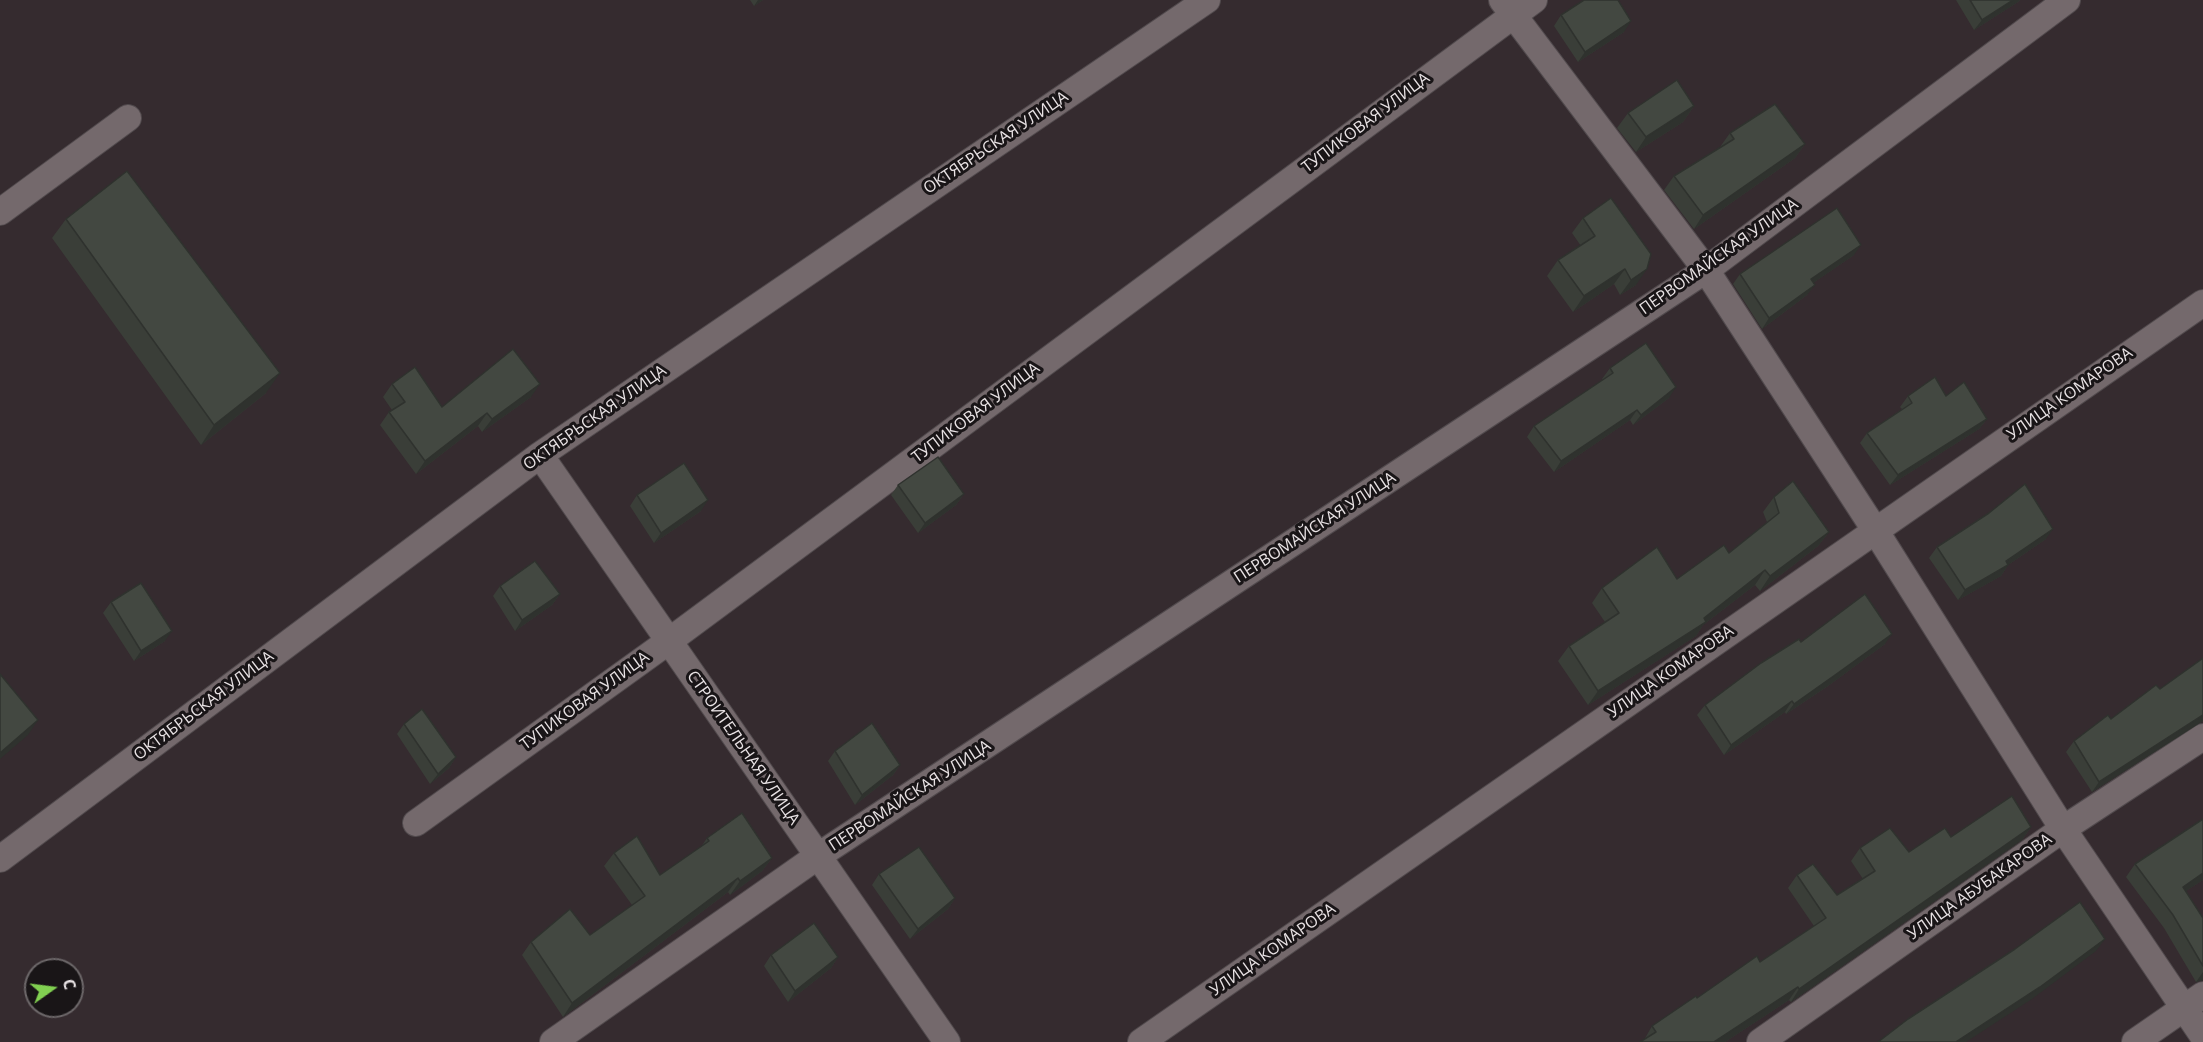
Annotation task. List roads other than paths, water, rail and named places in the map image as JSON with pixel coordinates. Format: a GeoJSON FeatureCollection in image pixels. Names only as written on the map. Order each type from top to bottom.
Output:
{"type":"FeatureCollection","features":[{"type":"Feature","properties":{"kind":"street","name":"ОКТЯБРЬСКАЯ УЛИЦА"},"geometry":{"type":"LineString","coordinates":[[0,859],[540,454],[1207,0]]}},
{"type":"Feature","properties":{"kind":"street","name":"ТУПИКОВАЯ УЛИЦА"},"geometry":{"type":"LineString","coordinates":[[416,823],[669,641],[1507,7],[1534,0]]}},
{"type":"Feature","properties":{"kind":"street","name":"ПЕРВОМАЙСКАЯ УЛИЦА"},"geometry":{"type":"LineString","coordinates":[[553,1042],[818,856],[1706,270],[2067,0]]}},
{"type":"Feature","properties":{"kind":"street"},"geometry":{"type":"LineString","coordinates":[[1507,7],[1706,270],[1875,530],[2063,829],[2194,1001],[2203,1036]]}},
{"type":"Feature","properties":{"kind":"street"},"geometry":{"type":"LineString","coordinates":[[0,212],[128,118]]}},
{"type":"Feature","properties":{"kind":"street","name":"УЛИЦА КОМАРОВА"},"geometry":{"type":"LineString","coordinates":[[1141,1042],[2203,303]]}},
{"type":"Feature","properties":{"kind":"street","name":"СТРОИТЕЛЬНАЯ УЛИЦА"},"geometry":{"type":"LineString","coordinates":[[540,454],[947,1042]]}},
{"type":"Feature","properties":{"kind":"street","name":"УЛИЦА АБУБАКАРОВА"},"geometry":{"type":"LineString","coordinates":[[1760,1042],[2063,829],[2203,737]]}},
{"type":"Feature","properties":{"kind":"street"},"geometry":{"type":"LineString","coordinates":[[2135,1042],[2194,1001]]}}]}
